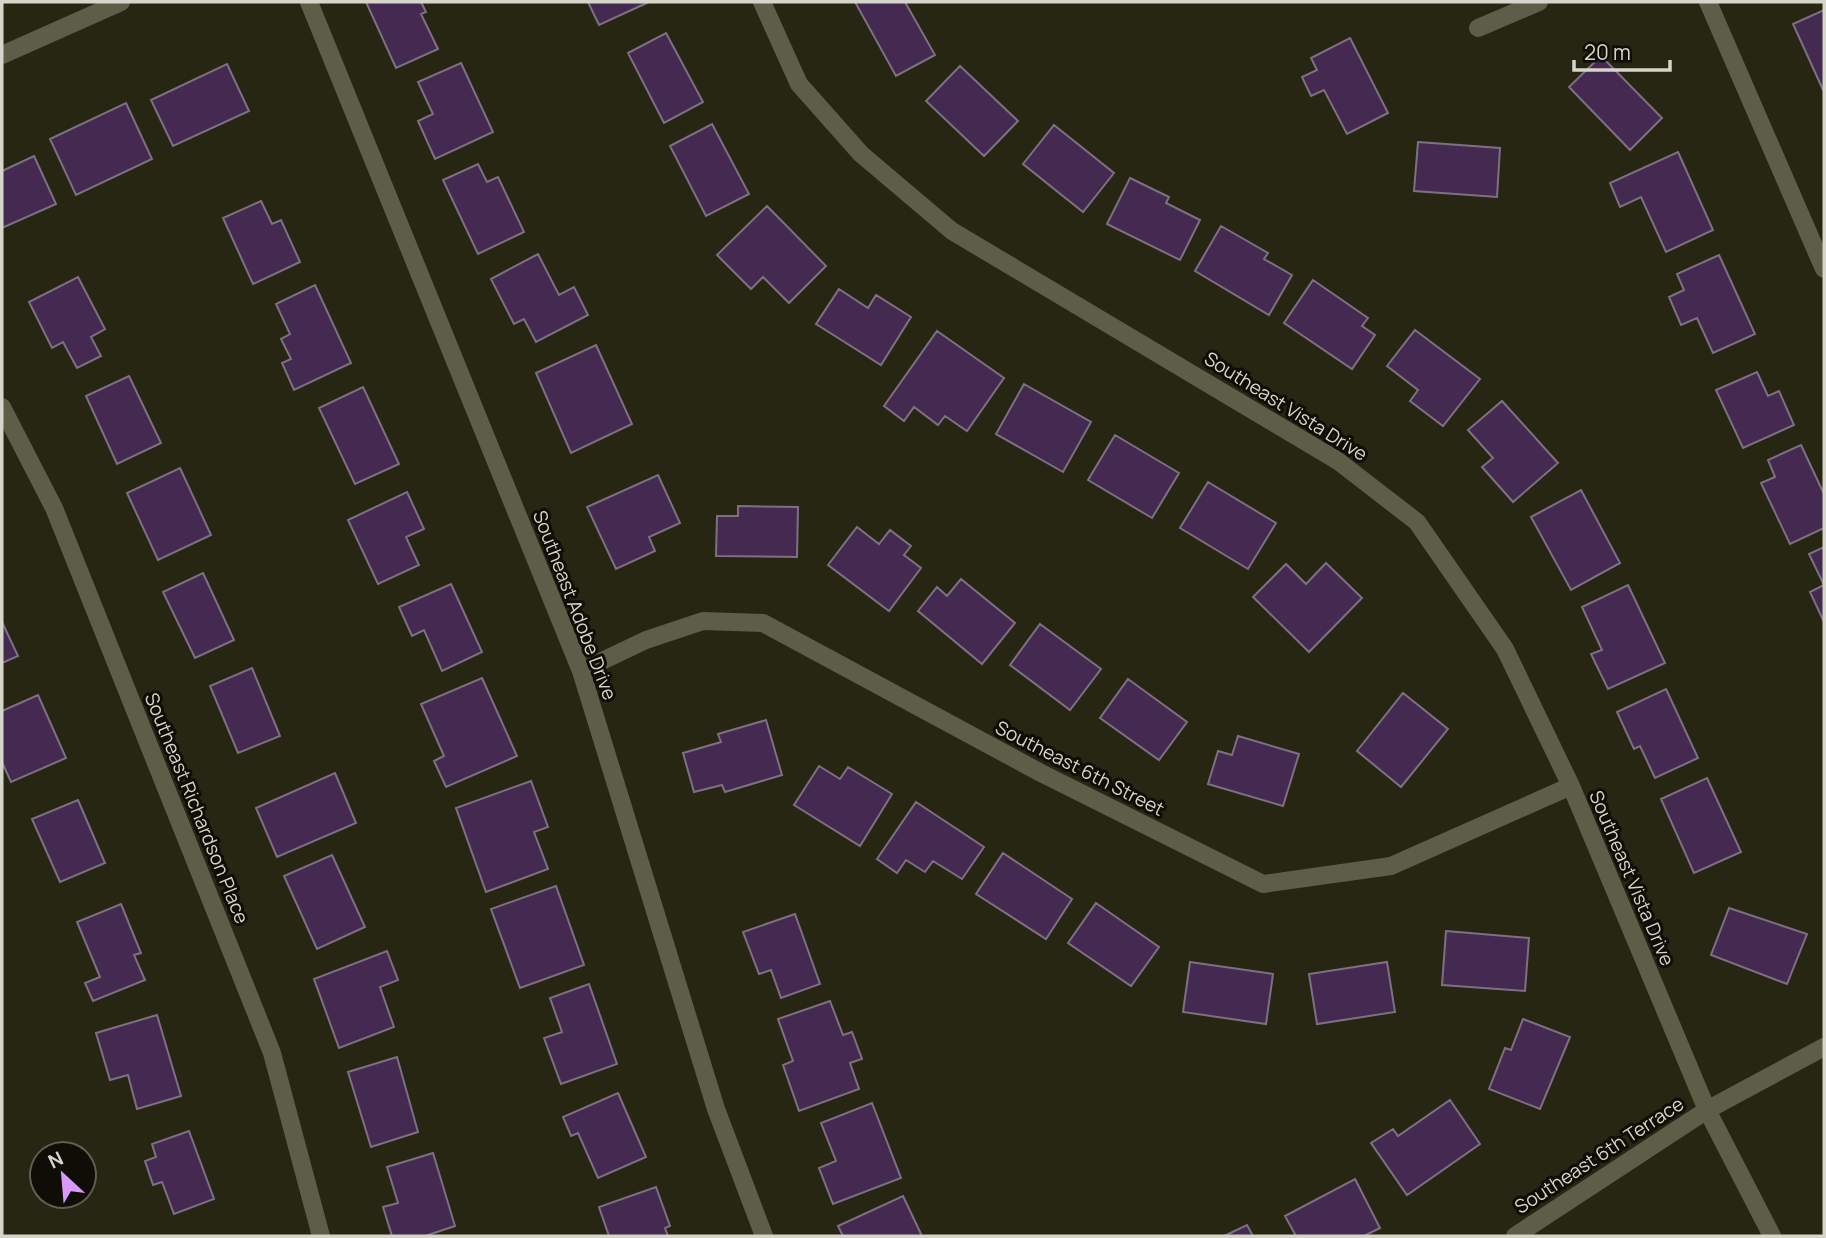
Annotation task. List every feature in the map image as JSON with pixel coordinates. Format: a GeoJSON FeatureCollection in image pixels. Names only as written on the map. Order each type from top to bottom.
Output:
{"type":"FeatureCollection","features":[{"type":"Feature","properties":{"kind":"street"},"geometry":{"type":"LineString","coordinates":[[2,55],[121,2]]}},
{"type":"Feature","properties":{"kind":"street","name":"Southeast Adobe Drive"},"geometry":{"type":"LineString","coordinates":[[309,2],[581,671],[716,1109],[764,1236]]}},
{"type":"Feature","properties":{"kind":"street","name":"Southeast Vista Drive"},"geometry":{"type":"LineString","coordinates":[[762,2],[799,85],[862,154],[952,231],[1339,461],[1417,522],[1506,649],[1571,786],[1707,1110],[1772,1236]]}},
{"type":"Feature","properties":{"kind":"street"},"geometry":{"type":"LineString","coordinates":[[1478,28],[1539,2]]}},
{"type":"Feature","properties":{"kind":"street"},"geometry":{"type":"LineString","coordinates":[[1708,2],[1824,269]]}},
{"type":"Feature","properties":{"kind":"street","name":"Southeast Richardson Place"},"geometry":{"type":"LineString","coordinates":[[2,407],[54,508],[272,1053],[321,1236]]}},
{"type":"Feature","properties":{"kind":"street","name":"Southeast 6th Street"},"geometry":{"type":"LineString","coordinates":[[581,671],[646,640],[703,621],[763,623],[1041,773],[1263,884],[1391,866],[1571,786]]}},
{"type":"Feature","properties":{"kind":"street","name":"Southeast 6th Terrace"},"geometry":{"type":"LineString","coordinates":[[1515,1236],[1707,1110],[1824,1047]]}},
{"type":"Feature","properties":{"kind":"building"},"geometry":{"type":"Polygon","coordinates":[[[366,2],[421,2],[426,12],[421,14],[438,49],[396,68],[366,2]]]}},
{"type":"Feature","properties":{"kind":"building"},"geometry":{"type":"Polygon","coordinates":[[[588,2],[649,2],[599,25],[588,2]]]}},
{"type":"Feature","properties":{"kind":"building"},"geometry":{"type":"Polygon","coordinates":[[[855,2],[905,2],[935,55],[896,76],[855,2]]]}},
{"type":"Feature","properties":{"kind":"building"},"geometry":{"type":"Polygon","coordinates":[[[1824,10],[1824,92],[1793,24],[1824,10]]]}},
{"type":"Feature","properties":{"kind":"building"},"geometry":{"type":"Polygon","coordinates":[[[666,33],[703,102],[664,123],[628,53],[666,33]]]}},
{"type":"Feature","properties":{"kind":"building"},"geometry":{"type":"Polygon","coordinates":[[[1350,38],[1388,113],[1347,134],[1324,90],[1311,96],[1302,77],[1317,70],[1311,58],[1350,38]]]}},
{"type":"Feature","properties":{"kind":"building"},"geometry":{"type":"Polygon","coordinates":[[[1601,56],[1662,118],[1630,150],[1569,87],[1601,56]]]}},
{"type":"Feature","properties":{"kind":"building"},"geometry":{"type":"Polygon","coordinates":[[[461,63],[493,132],[435,159],[418,121],[433,114],[418,82],[461,63]]]}},
{"type":"Feature","properties":{"kind":"building"},"geometry":{"type":"Polygon","coordinates":[[[227,64],[249,111],[173,146],[151,100],[227,64]]]}},
{"type":"Feature","properties":{"kind":"building"},"geometry":{"type":"Polygon","coordinates":[[[960,66],[1018,121],[984,156],[926,101],[960,66]]]}},
{"type":"Feature","properties":{"kind":"building"},"geometry":{"type":"Polygon","coordinates":[[[126,103],[152,159],[76,195],[50,139],[126,103]]]}},
{"type":"Feature","properties":{"kind":"building"},"geometry":{"type":"Polygon","coordinates":[[[712,124],[749,194],[706,216],[670,146],[712,124]]]}},
{"type":"Feature","properties":{"kind":"building"},"geometry":{"type":"Polygon","coordinates":[[[1054,125],[1114,173],[1083,212],[1023,164],[1054,125]]]}},
{"type":"Feature","properties":{"kind":"building"},"geometry":{"type":"Polygon","coordinates":[[[1418,142],[1500,148],[1497,197],[1414,191],[1418,142]]]}},
{"type":"Feature","properties":{"kind":"building"},"geometry":{"type":"Polygon","coordinates":[[[1678,152],[1713,230],[1666,252],[1641,197],[1620,207],[1610,183],[1678,152]]]}},
{"type":"Feature","properties":{"kind":"building"},"geometry":{"type":"Polygon","coordinates":[[[34,156],[56,204],[2,228],[2,171],[34,156]]]}},
{"type":"Feature","properties":{"kind":"building"},"geometry":{"type":"Polygon","coordinates":[[[478,164],[487,182],[498,177],[524,232],[478,254],[443,180],[478,164]]]}},
{"type":"Feature","properties":{"kind":"building"},"geometry":{"type":"Polygon","coordinates":[[[1130,178],[1169,197],[1166,203],[1200,220],[1180,260],[1107,224],[1130,178]]]}},
{"type":"Feature","properties":{"kind":"building"},"geometry":{"type":"Polygon","coordinates":[[[261,201],[272,224],[281,220],[300,262],[253,284],[223,218],[261,201]]]}},
{"type":"Feature","properties":{"kind":"building"},"geometry":{"type":"Polygon","coordinates":[[[767,206],[826,266],[789,303],[763,277],[751,289],[717,255],[767,206]]]}},
{"type":"Feature","properties":{"kind":"building"},"geometry":{"type":"Polygon","coordinates":[[[1221,226],[1268,253],[1264,259],[1292,275],[1269,315],[1195,271],[1221,226]]]}},
{"type":"Feature","properties":{"kind":"building"},"geometry":{"type":"Polygon","coordinates":[[[538,254],[559,295],[574,287],[588,315],[536,342],[524,319],[514,324],[491,279],[538,254]]]}},
{"type":"Feature","properties":{"kind":"building"},"geometry":{"type":"Polygon","coordinates":[[[1719,255],[1755,334],[1713,353],[1697,318],[1681,325],[1669,297],[1684,290],[1677,274],[1719,255]]]}},
{"type":"Feature","properties":{"kind":"building"},"geometry":{"type":"Polygon","coordinates":[[[78,277],[105,329],[91,337],[101,356],[77,368],[63,342],[52,348],[29,302],[78,277]]]}},
{"type":"Feature","properties":{"kind":"building"},"geometry":{"type":"Polygon","coordinates":[[[1313,280],[1368,318],[1362,326],[1375,335],[1352,369],[1284,323],[1313,280]]]}},
{"type":"Feature","properties":{"kind":"building"},"geometry":{"type":"Polygon","coordinates":[[[315,285],[351,363],[294,390],[282,363],[291,359],[281,339],[290,334],[276,304],[315,285]]]}},
{"type":"Feature","properties":{"kind":"building"},"geometry":{"type":"Polygon","coordinates":[[[839,289],[868,308],[876,295],[911,317],[881,365],[816,324],[839,289]]]}},
{"type":"Feature","properties":{"kind":"building"},"geometry":{"type":"Polygon","coordinates":[[[1415,330],[1480,379],[1443,426],[1410,401],[1418,390],[1387,366],[1415,330]]]}},
{"type":"Feature","properties":{"kind":"building"},"geometry":{"type":"Polygon","coordinates":[[[937,331],[1004,378],[967,431],[945,416],[938,425],[914,407],[904,421],[884,406],[937,331]]]}},
{"type":"Feature","properties":{"kind":"building"},"geometry":{"type":"Polygon","coordinates":[[[596,345],[632,424],[571,453],[536,373],[596,345]]]}},
{"type":"Feature","properties":{"kind":"building"},"geometry":{"type":"Polygon","coordinates":[[[1757,372],[1768,396],[1779,391],[1794,425],[1743,448],[1716,390],[1757,372]]]}},
{"type":"Feature","properties":{"kind":"building"},"geometry":{"type":"Polygon","coordinates":[[[129,376],[161,443],[117,464],[86,396],[129,376]]]}},
{"type":"Feature","properties":{"kind":"building"},"geometry":{"type":"Polygon","coordinates":[[[1024,384],[1091,422],[1063,472],[996,434],[1024,384]]]}},
{"type":"Feature","properties":{"kind":"building"},"geometry":{"type":"Polygon","coordinates":[[[363,387],[399,464],[355,484],[319,408],[363,387]]]}},
{"type":"Feature","properties":{"kind":"building"},"geometry":{"type":"Polygon","coordinates":[[[1502,401],[1558,463],[1513,502],[1482,467],[1493,458],[1468,430],[1502,401]]]}},
{"type":"Feature","properties":{"kind":"building"},"geometry":{"type":"Polygon","coordinates":[[[1115,435],[1179,473],[1152,518],[1088,480],[1115,435]]]}},
{"type":"Feature","properties":{"kind":"building"},"geometry":{"type":"Polygon","coordinates":[[[1801,445],[1824,494],[1824,528],[1790,544],[1761,483],[1775,477],[1768,460],[1801,445]]]}},
{"type":"Feature","properties":{"kind":"building"},"geometry":{"type":"Polygon","coordinates":[[[180,468],[211,535],[158,560],[127,493],[180,468]]]}},
{"type":"Feature","properties":{"kind":"building"},"geometry":{"type":"Polygon","coordinates":[[[658,475],[680,523],[649,537],[655,551],[616,569],[587,507],[658,475]]]}},
{"type":"Feature","properties":{"kind":"building"},"geometry":{"type":"Polygon","coordinates":[[[1208,482],[1276,523],[1248,569],[1180,528],[1208,482]]]}},
{"type":"Feature","properties":{"kind":"building"},"geometry":{"type":"Polygon","coordinates":[[[1581,490],[1620,563],[1571,590],[1531,517],[1581,490]]]}},
{"type":"Feature","properties":{"kind":"building"},"geometry":{"type":"Polygon","coordinates":[[[407,492],[424,529],[406,537],[419,565],[378,584],[348,520],[407,492]]]}},
{"type":"Feature","properties":{"kind":"building"},"geometry":{"type":"Polygon","coordinates":[[[738,506],[798,507],[797,557],[716,556],[717,516],[738,516],[738,506]]]}},
{"type":"Feature","properties":{"kind":"building"},"geometry":{"type":"Polygon","coordinates":[[[857,527],[879,544],[890,530],[911,546],[904,555],[921,568],[889,611],[828,565],[857,527]]]}},
{"type":"Feature","properties":{"kind":"building"},"geometry":{"type":"Polygon","coordinates":[[[1824,547],[1824,585],[1809,554],[1824,547]]]}},
{"type":"Feature","properties":{"kind":"building"},"geometry":{"type":"Polygon","coordinates":[[[1326,563],[1362,598],[1309,652],[1253,597],[1286,564],[1306,584],[1326,563]]]}},
{"type":"Feature","properties":{"kind":"building"},"geometry":{"type":"Polygon","coordinates":[[[203,573],[234,640],[195,658],[163,592],[203,573]]]}},
{"type":"Feature","properties":{"kind":"building"},"geometry":{"type":"Polygon","coordinates":[[[961,579],[1015,623],[982,664],[918,611],[937,587],[947,596],[961,579]]]}},
{"type":"Feature","properties":{"kind":"building"},"geometry":{"type":"Polygon","coordinates":[[[451,584],[482,652],[442,671],[424,630],[412,636],[399,607],[451,584]]]}},
{"type":"Feature","properties":{"kind":"building"},"geometry":{"type":"Polygon","coordinates":[[[1628,585],[1665,663],[1608,689],[1591,654],[1602,650],[1582,607],[1628,585]]]}},
{"type":"Feature","properties":{"kind":"building"},"geometry":{"type":"Polygon","coordinates":[[[1824,585],[1824,622],[1810,592],[1824,585]]]}},
{"type":"Feature","properties":{"kind":"building"},"geometry":{"type":"Polygon","coordinates":[[[2,622],[18,656],[2,663],[2,622]]]}},
{"type":"Feature","properties":{"kind":"building"},"geometry":{"type":"Polygon","coordinates":[[[1040,624],[1101,669],[1070,710],[1010,665],[1040,624]]]}},
{"type":"Feature","properties":{"kind":"building"},"geometry":{"type":"Polygon","coordinates":[[[252,668],[280,736],[238,753],[210,686],[252,668]]]}},
{"type":"Feature","properties":{"kind":"building"},"geometry":{"type":"Polygon","coordinates":[[[482,678],[517,756],[446,787],[434,761],[444,756],[421,704],[482,678]]]}},
{"type":"Feature","properties":{"kind":"building"},"geometry":{"type":"Polygon","coordinates":[[[1128,679],[1187,722],[1159,760],[1100,718],[1128,679]]]}},
{"type":"Feature","properties":{"kind":"building"},"geometry":{"type":"Polygon","coordinates":[[[1666,689],[1698,758],[1655,778],[1640,746],[1634,749],[1617,712],[1666,689]]]}},
{"type":"Feature","properties":{"kind":"building"},"geometry":{"type":"Polygon","coordinates":[[[1403,693],[1448,729],[1401,787],[1357,751],[1403,693]]]}},
{"type":"Feature","properties":{"kind":"building"},"geometry":{"type":"Polygon","coordinates":[[[38,695],[66,758],[11,782],[2,762],[2,711],[38,695]]]}},
{"type":"Feature","properties":{"kind":"building"},"geometry":{"type":"Polygon","coordinates":[[[766,720],[782,775],[725,792],[722,785],[694,792],[683,753],[721,742],[718,734],[766,720]]]}},
{"type":"Feature","properties":{"kind":"building"},"geometry":{"type":"Polygon","coordinates":[[[1238,736],[1299,754],[1283,806],[1208,784],[1218,751],[1232,755],[1238,736]]]}},
{"type":"Feature","properties":{"kind":"building"},"geometry":{"type":"Polygon","coordinates":[[[819,766],[840,779],[848,767],[892,794],[860,846],[794,805],[819,766]]]}},
{"type":"Feature","properties":{"kind":"building"},"geometry":{"type":"Polygon","coordinates":[[[335,773],[356,823],[277,857],[256,808],[335,773]]]}},
{"type":"Feature","properties":{"kind":"building"},"geometry":{"type":"Polygon","coordinates":[[[1707,778],[1741,852],[1694,873],[1661,799],[1707,778]]]}},
{"type":"Feature","properties":{"kind":"building"},"geometry":{"type":"Polygon","coordinates":[[[531,781],[548,827],[534,832],[548,869],[486,892],[456,808],[531,781]]]}},
{"type":"Feature","properties":{"kind":"building"},"geometry":{"type":"Polygon","coordinates":[[[78,800],[105,863],[60,882],[32,819],[78,800]]]}},
{"type":"Feature","properties":{"kind":"building"},"geometry":{"type":"Polygon","coordinates":[[[916,802],[984,847],[962,879],[933,861],[925,872],[906,860],[897,873],[877,859],[916,802]]]}},
{"type":"Feature","properties":{"kind":"building"},"geometry":{"type":"Polygon","coordinates":[[[1003,853],[1072,899],[1046,939],[976,894],[1003,853]]]}},
{"type":"Feature","properties":{"kind":"building"},"geometry":{"type":"Polygon","coordinates":[[[332,855],[365,927],[317,949],[284,876],[332,855]]]}},
{"type":"Feature","properties":{"kind":"building"},"geometry":{"type":"Polygon","coordinates":[[[556,886],[584,965],[520,988],[491,909],[556,886]]]}},
{"type":"Feature","properties":{"kind":"building"},"geometry":{"type":"Polygon","coordinates":[[[1096,903],[1159,947],[1131,986],[1068,943],[1096,903]]]}},
{"type":"Feature","properties":{"kind":"building"},"geometry":{"type":"Polygon","coordinates":[[[121,904],[141,953],[134,955],[145,980],[93,1001],[85,983],[100,977],[77,922],[121,904]]]}},
{"type":"Feature","properties":{"kind":"building"},"geometry":{"type":"Polygon","coordinates":[[[1729,908],[1807,934],[1787,984],[1711,955],[1729,908]]]}},
{"type":"Feature","properties":{"kind":"building"},"geometry":{"type":"Polygon","coordinates":[[[795,914],[820,984],[781,998],[771,970],[759,974],[743,932],[795,914]]]}},
{"type":"Feature","properties":{"kind":"building"},"geometry":{"type":"Polygon","coordinates":[[[1446,931],[1529,938],[1525,991],[1442,985],[1446,931]]]}},
{"type":"Feature","properties":{"kind":"building"},"geometry":{"type":"Polygon","coordinates":[[[387,951],[398,980],[380,987],[394,1027],[339,1048],[314,979],[387,951]]]}},
{"type":"Feature","properties":{"kind":"building"},"geometry":{"type":"Polygon","coordinates":[[[1190,962],[1273,974],[1266,1024],[1183,1012],[1190,962]]]}},
{"type":"Feature","properties":{"kind":"building"},"geometry":{"type":"Polygon","coordinates":[[[1387,962],[1395,1012],[1317,1024],[1309,974],[1387,962]]]}},
{"type":"Feature","properties":{"kind":"building"},"geometry":{"type":"Polygon","coordinates":[[[589,984],[617,1064],[561,1084],[544,1038],[562,1032],[550,998],[589,984]]]}},
{"type":"Feature","properties":{"kind":"building"},"geometry":{"type":"Polygon","coordinates":[[[830,1001],[843,1035],[852,1032],[862,1059],[850,1063],[859,1089],[799,1111],[783,1065],[793,1061],[778,1019],[830,1001]]]}},
{"type":"Feature","properties":{"kind":"building"},"geometry":{"type":"Polygon","coordinates":[[[157,1015],[181,1096],[137,1109],[128,1075],[110,1080],[96,1033],[157,1015]]]}},
{"type":"Feature","properties":{"kind":"building"},"geometry":{"type":"Polygon","coordinates":[[[1523,1019],[1570,1037],[1540,1109],[1489,1089],[1505,1048],[1511,1050],[1523,1019]]]}},
{"type":"Feature","properties":{"kind":"building"},"geometry":{"type":"Polygon","coordinates":[[[397,1057],[418,1132],[371,1147],[348,1072],[397,1057]]]}},
{"type":"Feature","properties":{"kind":"building"},"geometry":{"type":"Polygon","coordinates":[[[618,1093],[646,1157],[598,1178],[578,1133],[571,1136],[563,1117],[618,1093]]]}},
{"type":"Feature","properties":{"kind":"building"},"geometry":{"type":"Polygon","coordinates":[[[1450,1100],[1480,1144],[1407,1195],[1371,1143],[1393,1129],[1398,1136],[1450,1100]]]}},
{"type":"Feature","properties":{"kind":"building"},"geometry":{"type":"Polygon","coordinates":[[[872,1103],[901,1178],[833,1204],[819,1168],[836,1161],[821,1123],[872,1103]]]}},
{"type":"Feature","properties":{"kind":"building"},"geometry":{"type":"Polygon","coordinates":[[[189,1131],[214,1199],[174,1214],[162,1182],[153,1185],[145,1161],[156,1157],[152,1144],[189,1131]]]}},
{"type":"Feature","properties":{"kind":"building"},"geometry":{"type":"Polygon","coordinates":[[[433,1153],[455,1226],[425,1236],[392,1236],[383,1207],[398,1203],[387,1167],[433,1153]]]}},
{"type":"Feature","properties":{"kind":"building"},"geometry":{"type":"Polygon","coordinates":[[[1355,1179],[1380,1228],[1364,1236],[1296,1236],[1285,1216],[1355,1179]]]}},
{"type":"Feature","properties":{"kind":"building"},"geometry":{"type":"Polygon","coordinates":[[[656,1187],[670,1226],[665,1228],[668,1236],[609,1236],[599,1207],[656,1187]]]}},
{"type":"Feature","properties":{"kind":"building"},"geometry":{"type":"Polygon","coordinates":[[[903,1196],[922,1236],[843,1236],[838,1226],[903,1196]]]}},
{"type":"Feature","properties":{"kind":"building"},"geometry":{"type":"Polygon","coordinates":[[[1247,1225],[1253,1236],[1224,1236],[1247,1225]]]}}]}
